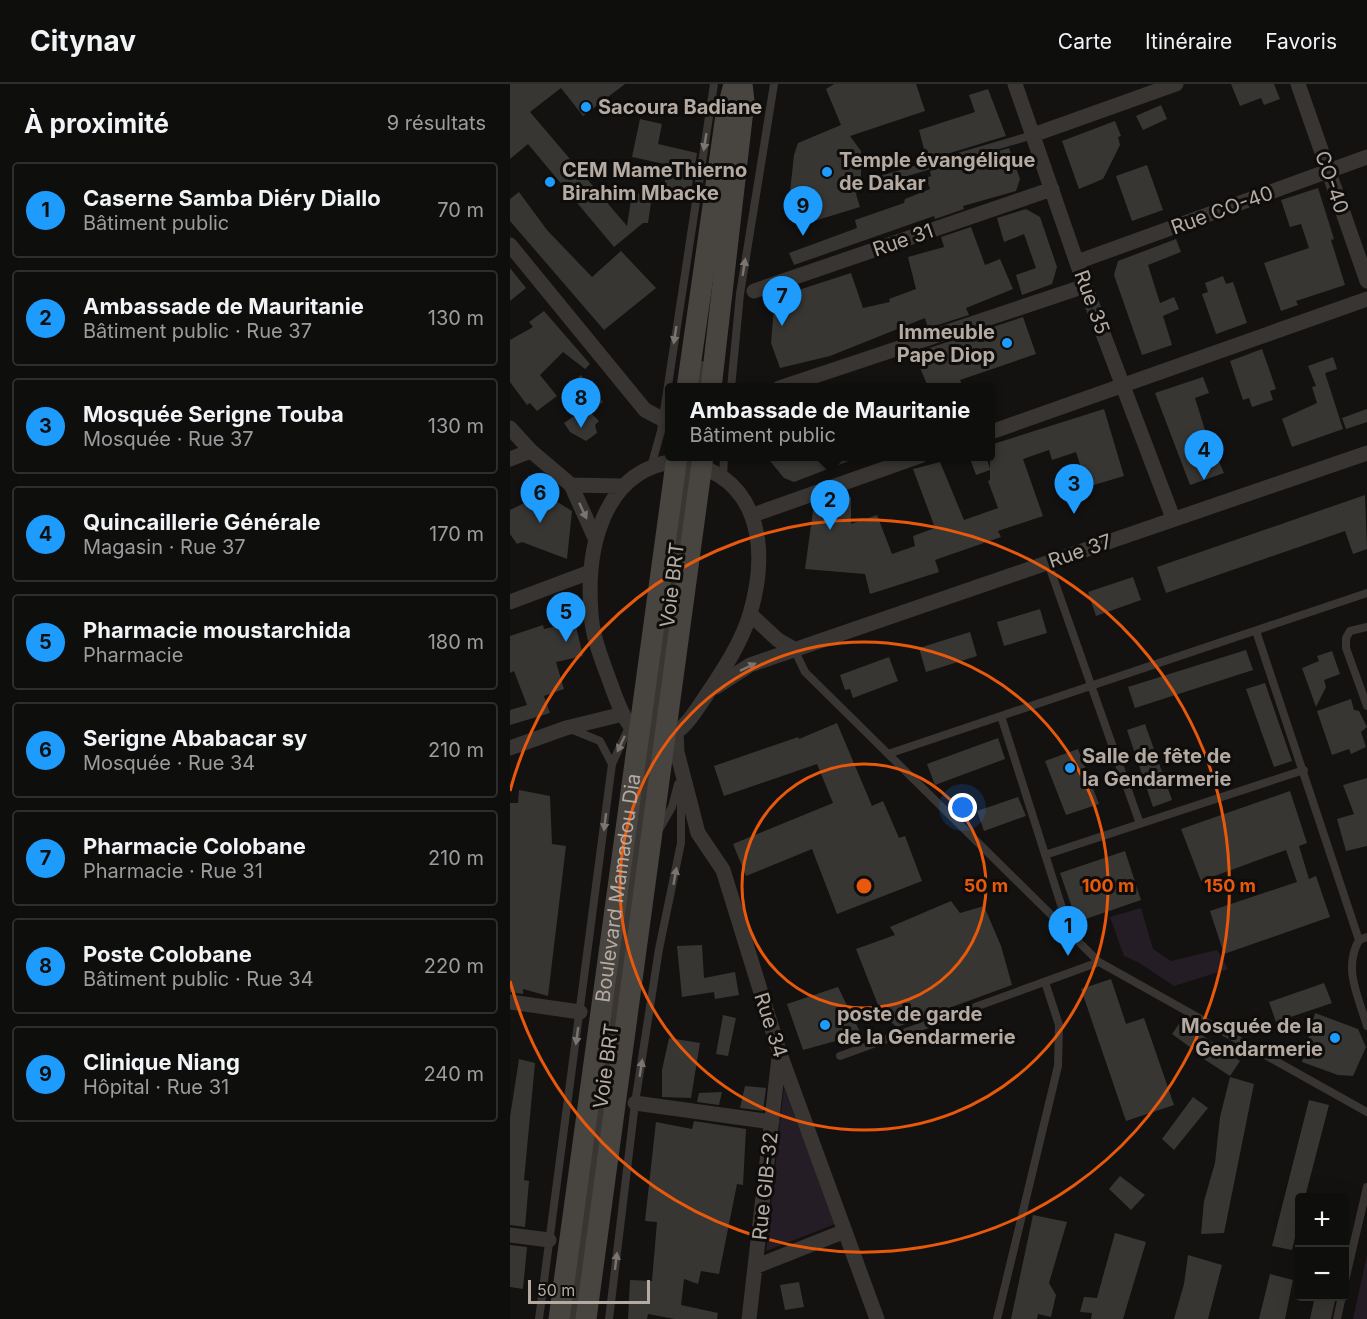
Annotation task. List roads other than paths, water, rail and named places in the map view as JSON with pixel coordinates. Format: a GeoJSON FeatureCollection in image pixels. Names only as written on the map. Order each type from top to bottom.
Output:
{"type":"FeatureCollection","features":[{"type":"Feature","properties":{"kind":"street","name":"Rue 35"},"geometry":{"type":"LineString","coordinates":[[1015,84],[1085,286],[1173,518]]}},
{"type":"Feature","properties":{"kind":"street"},"geometry":{"type":"LineString","coordinates":[[1033,135],[1176,84]]}},
{"type":"Feature","properties":{"kind":"street","name":"CO-40"},"geometry":{"type":"LineString","coordinates":[[1298,84],[1367,281]]}},
{"type":"Feature","properties":{"kind":"street"},"geometry":{"type":"LineString","coordinates":[[688,383],[726,115],[742,87]]}},
{"type":"Feature","properties":{"kind":"street"},"geometry":{"type":"LineString","coordinates":[[711,383],[742,87]]}},
{"type":"Feature","properties":{"kind":"street","name":"Rue CO-40"},"geometry":{"type":"LineString","coordinates":[[1077,262],[1367,157]]}},
{"type":"Feature","properties":{"kind":"street","name":"Rue 31"},"geometry":{"type":"LineString","coordinates":[[747,292],[1052,189]]}},
{"type":"Feature","properties":{"kind":"street"},"geometry":{"type":"LineString","coordinates":[[510,245],[645,410],[662,419]]}},
{"type":"Feature","properties":{"kind":"street"},"geometry":{"type":"LineString","coordinates":[[791,383],[1085,286]]}},
{"type":"Feature","properties":{"kind":"street"},"geometry":{"type":"LineString","coordinates":[[995,430],[1367,299]]}},
{"type":"Feature","properties":{"kind":"street"},"geometry":{"type":"LineString","coordinates":[[510,428],[531,451],[571,485],[596,538]]}},
{"type":"Feature","properties":{"kind":"street"},"geometry":{"type":"LineString","coordinates":[[510,459],[531,451]]}},
{"type":"Feature","properties":{"kind":"street","name":"Rue 37"},"geometry":{"type":"LineString","coordinates":[[706,695],[750,665],[1367,453]]}},
{"type":"Feature","properties":{"kind":"street"},"geometry":{"type":"LineString","coordinates":[[571,485],[621,486],[650,467],[683,461]]}},
{"type":"Feature","properties":{"kind":"street","name":"Boulevard Mamadou Dia"},"geometry":{"type":"LineString","coordinates":[[559,1319],[689,461]]}},
{"type":"Feature","properties":{"kind":"street"},"geometry":{"type":"LineString","coordinates":[[510,748],[566,728],[647,730],[706,695],[742,634],[750,614],[759,555],[758,532],[745,500],[723,478],[691,461]]}},
{"type":"Feature","properties":{"kind":"street"},"geometry":{"type":"LineString","coordinates":[[753,515],[906,461]]}},
{"type":"Feature","properties":{"kind":"street","name":"Rue 34"},"geometry":{"type":"LineString","coordinates":[[621,486],[608,506],[596,538],[590,572],[591,614],[598,648],[647,730],[682,771],[698,833],[723,870],[780,1054],[877,1319]]}},
{"type":"Feature","properties":{"kind":"street"},"geometry":{"type":"LineString","coordinates":[[510,602],[590,572]]}},
{"type":"Feature","properties":{"kind":"street"},"geometry":{"type":"LineString","coordinates":[[750,614],[778,640],[794,649]]}},
{"type":"Feature","properties":{"kind":"street","name":"Boulevard Mamadou Dia"},"geometry":{"type":"LineString","coordinates":[[586,1319],[650,845],[647,730]]}},
{"type":"Feature","properties":{"kind":"street"},"geometry":{"type":"LineString","coordinates":[[510,1002],[580,1012]]}},
{"type":"Feature","properties":{"kind":"street","name":"Rue GIB-32"},"geometry":{"type":"LineString","coordinates":[[749,1319],[780,1054]]}},
{"type":"Feature","properties":{"kind":"street"},"geometry":{"type":"LineString","coordinates":[[635,1103],[772,1122]]}},
{"type":"Feature","properties":{"kind":"street"},"geometry":{"type":"LineString","coordinates":[[757,1266],[846,1232]]}},
{"type":"Feature","properties":{"kind":"street"},"geometry":{"type":"LineString","coordinates":[[510,1235],[549,1240]]}},
{"type":"Feature","properties":{"kind":"lane"},"geometry":{"type":"LineString","coordinates":[[668,383],[714,84]]}},
{"type":"Feature","properties":{"kind":"lane"},"geometry":{"type":"LineString","coordinates":[[731,383],[747,292],[774,84]]}},
{"type":"Feature","properties":{"kind":"lane"},"geometry":{"type":"LineString","coordinates":[[709,304],[742,87]]}},
{"type":"Feature","properties":{"kind":"lane"},"geometry":{"type":"LineString","coordinates":[[873,182],[1033,135]]}},
{"type":"Feature","properties":{"kind":"lane"},"geometry":{"type":"LineString","coordinates":[[699,383],[702,356]]}},
{"type":"Feature","properties":{"kind":"lane"},"geometry":{"type":"LineString","coordinates":[[650,467],[656,454],[665,400]]}},
{"type":"Feature","properties":{"kind":"lane"},"geometry":{"type":"LineString","coordinates":[[723,478],[724,461]]}},
{"type":"Feature","properties":{"kind":"lane"},"geometry":{"type":"LineString","coordinates":[[1048,563],[1140,824]]}},
{"type":"Feature","properties":{"kind":"lane"},"geometry":{"type":"LineString","coordinates":[[888,754],[1367,593]]}},
{"type":"Feature","properties":{"kind":"lane"},"geometry":{"type":"LineString","coordinates":[[1367,627],[1350,631],[1346,638],[1346,648],[1367,706]]}},
{"type":"Feature","properties":{"kind":"lane"},"geometry":{"type":"LineString","coordinates":[[1256,631],[1363,938],[1352,954],[1350,965],[1367,1026]]}},
{"type":"Feature","properties":{"kind":"lane"},"geometry":{"type":"LineString","coordinates":[[794,649],[805,672],[1099,962],[1367,1112]]}},
{"type":"Feature","properties":{"kind":"lane"},"geometry":{"type":"LineString","coordinates":[[1001,716],[1071,934]]}},
{"type":"Feature","properties":{"kind":"lane"},"geometry":{"type":"LineString","coordinates":[[539,1319],[612,764],[600,741],[591,735],[566,728]]}},
{"type":"Feature","properties":{"kind":"lane"},"geometry":{"type":"LineString","coordinates":[[612,764],[647,730]]}},
{"type":"Feature","properties":{"kind":"lane","name":"Voie BRT"},"geometry":{"type":"LineString","coordinates":[[572,1319],[647,730]]}},
{"type":"Feature","properties":{"kind":"lane"},"geometry":{"type":"LineString","coordinates":[[1045,855],[1304,770]]}},
{"type":"Feature","properties":{"kind":"lane"},"geometry":{"type":"LineString","coordinates":[[650,845],[672,807],[682,771]]}},
{"type":"Feature","properties":{"kind":"lane"},"geometry":{"type":"LineString","coordinates":[[609,1319],[635,1103],[659,949],[681,843],[682,771]]}},
{"type":"Feature","properties":{"kind":"lane"},"geometry":{"type":"LineString","coordinates":[[840,1056],[1099,962]]}},
{"type":"Feature","properties":{"kind":"lane"},"geometry":{"type":"LineString","coordinates":[[997,1319],[1058,1066],[1059,1025],[1045,982]]}},
{"type":"Feature","properties":{"kind":"lane"},"geometry":{"type":"LineString","coordinates":[[1349,1264],[1367,1187]]}},
{"type":"Feature","properties":{"kind":"lane"},"geometry":{"type":"LineString","coordinates":[[1336,1319],[1341,1301]]}},
{"type":"Feature","properties":{"kind":"place","name":"Sacoura Badiane"},"geometry":{"type":"Point","coordinates":[586,107]}},
{"type":"Feature","properties":{"kind":"place","name":"Temple évangélique de Dakar"},"geometry":{"type":"Point","coordinates":[827,172]}},
{"type":"Feature","properties":{"kind":"place","name":"CEM MameThierno Birahim Mbacke"},"geometry":{"type":"Point","coordinates":[550,182]}},
{"type":"Feature","properties":{"kind":"place","name":"Clinique Niang"},"geometry":{"type":"Point","coordinates":[803,236]}},
{"type":"Feature","properties":{"kind":"place","name":"Pharmacie Colobane"},"geometry":{"type":"Point","coordinates":[782,326]}},
{"type":"Feature","properties":{"kind":"place","name":"Immeuble Pape Diop"},"geometry":{"type":"Point","coordinates":[1007,343]}},
{"type":"Feature","properties":{"kind":"place","name":"Poste Colobane"},"geometry":{"type":"Point","coordinates":[581,428]}},
{"type":"Feature","properties":{"kind":"place","name":"Quincaillerie Générale"},"geometry":{"type":"Point","coordinates":[1204,480]}},
{"type":"Feature","properties":{"kind":"place","name":"Mosquée Serigne Touba"},"geometry":{"type":"Point","coordinates":[1074,514]}},
{"type":"Feature","properties":{"kind":"place","name":"Serigne Ababacar sy"},"geometry":{"type":"Point","coordinates":[540,523]}},
{"type":"Feature","properties":{"kind":"place","name":"Ambassade de Mauritanie"},"geometry":{"type":"Point","coordinates":[830,530]}},
{"type":"Feature","properties":{"kind":"place","name":"Pharmacie moustarchida"},"geometry":{"type":"Point","coordinates":[566,642]}},
{"type":"Feature","properties":{"kind":"place","name":"Salle de fête de la Gendarmerie"},"geometry":{"type":"Point","coordinates":[1070,768]}},
{"type":"Feature","properties":{"kind":"place","name":"Caserne Samba Diéry Diallo"},"geometry":{"type":"Point","coordinates":[1068,956]}},
{"type":"Feature","properties":{"kind":"place","name":"poste de garde de la Gendarmerie"},"geometry":{"type":"Point","coordinates":[825,1025]}},
{"type":"Feature","properties":{"kind":"place","name":"Mosquée de la Gendarmerie"},"geometry":{"type":"Point","coordinates":[1335,1038]}}]}
